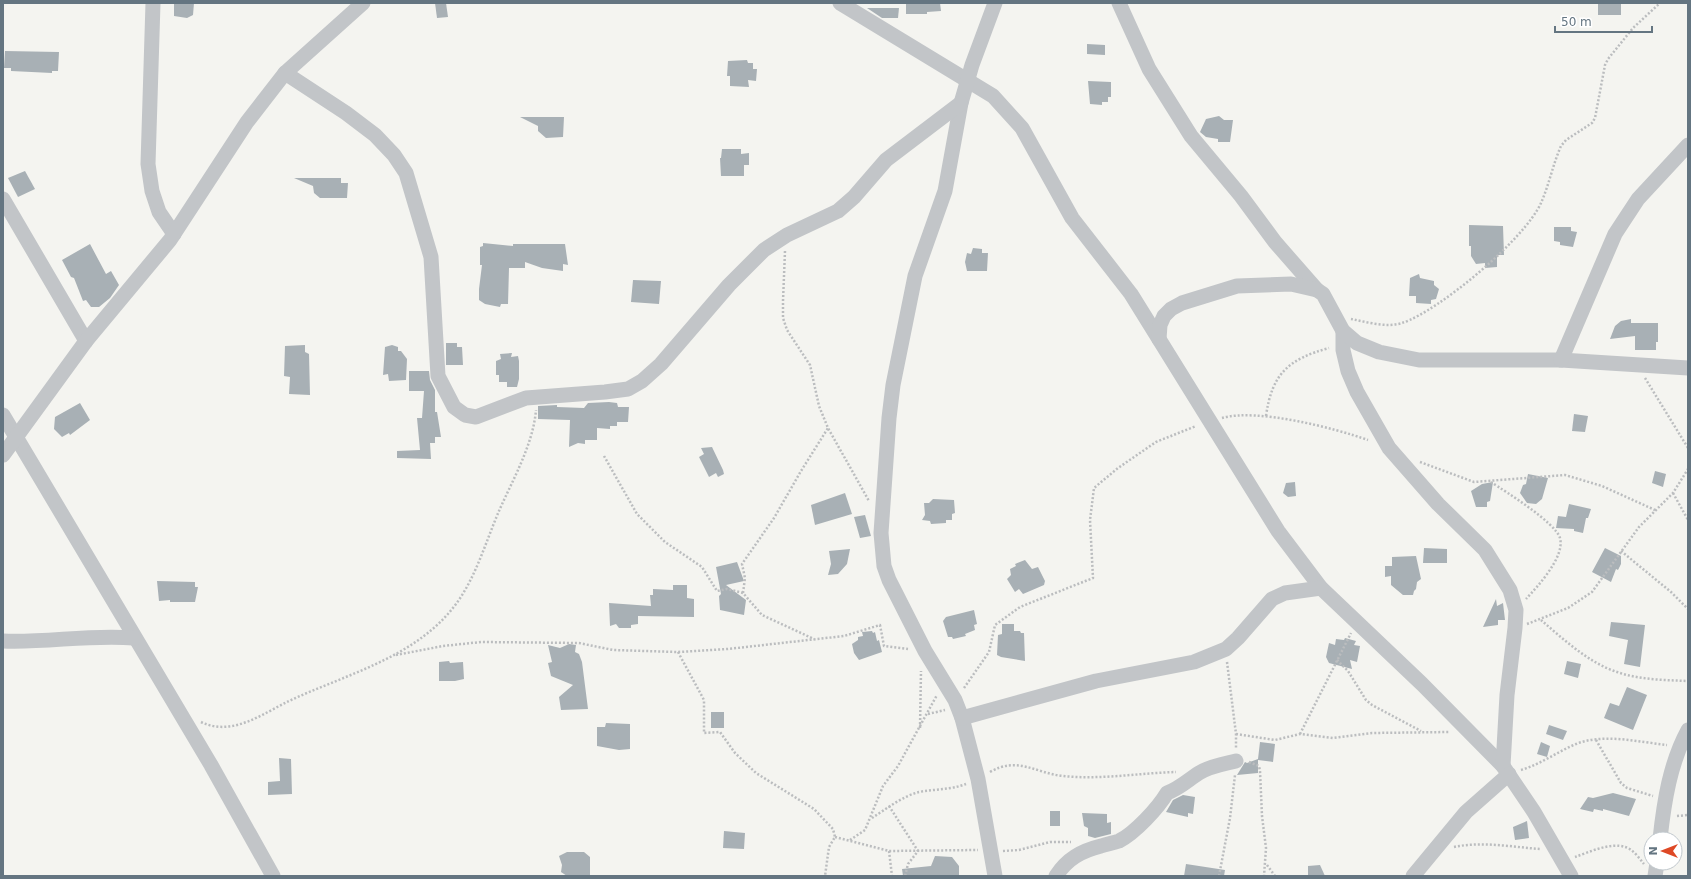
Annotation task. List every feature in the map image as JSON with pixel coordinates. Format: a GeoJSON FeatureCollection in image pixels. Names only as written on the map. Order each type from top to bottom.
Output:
{"type":"FeatureCollection","features":[{"type":"Feature","properties":{"kind":"street"},"geometry":{"type":"LineString","coordinates":[[153,3],[148,164],[152,191],[159,212],[174,234]]}},
{"type":"Feature","properties":{"kind":"street"},"geometry":{"type":"LineString","coordinates":[[3,455],[86,341],[174,234],[247,122],[285,73],[363,3]]}},
{"type":"Feature","properties":{"kind":"street"},"geometry":{"type":"LineString","coordinates":[[840,3],[993,96],[1022,128],[1072,218],[1131,294],[1208,421],[1278,531],[1321,588],[1470,732],[1506,770],[1560,855],[1571,876]]}},
{"type":"Feature","properties":{"kind":"street"},"geometry":{"type":"LineString","coordinates":[[995,3],[961,103],[945,191],[916,276],[893,385],[889,418],[881,550],[884,566],[889,580],[923,650],[955,700],[962,718],[978,779],[995,876]]}},
{"type":"Feature","properties":{"kind":"street"},"geometry":{"type":"LineString","coordinates":[[1118,3],[1149,69],[1191,136],[1242,196],[1275,242],[1316,290]]}},
{"type":"Feature","properties":{"kind":"street"},"geometry":{"type":"LineString","coordinates":[[285,73],[346,113],[375,135],[394,154],[406,173],[431,257],[438,376],[454,407],[465,415],[476,417],[526,398],[628,389],[642,381],[661,364],[729,285],[764,250],[787,235],[838,211],[854,197],[886,160],[961,103]]}},
{"type":"Feature","properties":{"kind":"street"},"geometry":{"type":"LineString","coordinates":[[1561,360],[1615,234],[1638,199],[1688,145]]}},
{"type":"Feature","properties":{"kind":"street"},"geometry":{"type":"LineString","coordinates":[[3,199],[86,341]]}},
{"type":"Feature","properties":{"kind":"street"},"geometry":{"type":"LineString","coordinates":[[1159,339],[1160,325],[1164,316],[1171,309],[1237,286],[1291,284],[1316,290],[1323,294],[1335,315],[1343,337],[1344,361],[1357,392],[1389,448],[1438,504],[1485,550],[1510,590],[1516,610],[1507,695],[1506,770],[1466,812],[1413,876]]}},
{"type":"Feature","properties":{"kind":"street"},"geometry":{"type":"LineString","coordinates":[[1343,337],[1379,352],[1419,360],[1561,360],[1688,368]]}},
{"type":"Feature","properties":{"kind":"street"},"geometry":{"type":"LineString","coordinates":[[3,415],[134,638],[211,765],[273,876]]}},
{"type":"Feature","properties":{"kind":"street"},"geometry":{"type":"LineString","coordinates":[[962,718],[1096,681],[1194,662],[1226,649],[1238,638],[1272,599],[1285,593],[1321,588]]}},
{"type":"Feature","properties":{"kind":"street"},"geometry":{"type":"LineString","coordinates":[[3,640],[28,642],[97,636],[134,638]]}},
{"type":"Feature","properties":{"kind":"street"},"geometry":{"type":"LineString","coordinates":[[1661,831],[1665,798],[1680,746],[1688,730]]}},
{"type":"Feature","properties":{"kind":"street"},"geometry":{"type":"LineString","coordinates":[[1056,876],[1069,860],[1084,851],[1115,842],[1127,836],[1160,805],[1167,793],[1180,788],[1201,772],[1220,764],[1236,762]]}},
{"type":"Feature","properties":{"kind":"path"},"geometry":{"type":"LineString","coordinates":[[1335,315],[1387,325],[1402,323],[1448,298],[1497,256],[1526,226],[1540,204],[1561,146],[1566,140],[1592,123],[1600,96],[1605,65],[1608,59],[1633,28],[1660,3]]}},
{"type":"Feature","properties":{"kind":"path"},"geometry":{"type":"LineString","coordinates":[[787,235],[783,274],[783,318],[787,330],[810,365],[819,406],[828,428],[869,501],[882,517]]}},
{"type":"Feature","properties":{"kind":"path"},"geometry":{"type":"LineString","coordinates":[[1266,416],[1271,390],[1286,368],[1297,359],[1343,337]]}},
{"type":"Feature","properties":{"kind":"path"},"geometry":{"type":"LineString","coordinates":[[1636,364],[1672,419],[1688,448]]}},
{"type":"Feature","properties":{"kind":"path"},"geometry":{"type":"LineString","coordinates":[[198,720],[206,724],[226,727],[244,724],[289,701],[396,655],[434,628],[457,603],[472,576],[526,451],[535,422],[537,398]]}},
{"type":"Feature","properties":{"kind":"path"},"geometry":{"type":"LineString","coordinates":[[955,700],[989,652],[995,625],[1020,607],[1093,578],[1090,520],[1094,488],[1156,442],[1208,421],[1227,416],[1246,415],[1266,416],[1356,436],[1389,448]]}},
{"type":"Feature","properties":{"kind":"path"},"geometry":{"type":"LineString","coordinates":[[743,593],[745,578],[742,564],[774,518],[828,428]]}},
{"type":"Feature","properties":{"kind":"path"},"geometry":{"type":"LineString","coordinates":[[604,456],[637,514],[665,542],[702,567],[717,591],[727,589],[743,593],[762,615],[814,639]]}},
{"type":"Feature","properties":{"kind":"path"},"geometry":{"type":"LineString","coordinates":[[1400,460],[1423,463],[1474,482],[1491,482],[1565,475],[1602,486],[1655,510]]}},
{"type":"Feature","properties":{"kind":"path"},"geometry":{"type":"LineString","coordinates":[[1515,628],[1540,620],[1568,608],[1592,592],[1621,551],[1655,510],[1673,493],[1688,469]]}},
{"type":"Feature","properties":{"kind":"path"},"geometry":{"type":"LineString","coordinates":[[1491,482],[1540,517],[1556,531],[1560,538],[1560,547],[1557,558],[1534,590],[1516,610]]}},
{"type":"Feature","properties":{"kind":"path"},"geometry":{"type":"LineString","coordinates":[[1673,493],[1688,520]]}},
{"type":"Feature","properties":{"kind":"path"},"geometry":{"type":"LineString","coordinates":[[1621,551],[1671,592],[1688,609]]}},
{"type":"Feature","properties":{"kind":"path"},"geometry":{"type":"LineString","coordinates":[[1540,620],[1595,661],[1617,672],[1639,677],[1688,681]]}},
{"type":"Feature","properties":{"kind":"path"},"geometry":{"type":"LineString","coordinates":[[1300,734],[1357,623]]}},
{"type":"Feature","properties":{"kind":"path"},"geometry":{"type":"LineString","coordinates":[[396,655],[443,646],[481,642],[579,643],[613,650],[678,652],[728,649],[844,636],[880,625],[884,646],[923,650],[920,728]]}},
{"type":"Feature","properties":{"kind":"path"},"geometry":{"type":"LineString","coordinates":[[678,652],[704,700],[704,733],[720,732],[735,753],[756,773],[814,809],[833,829],[835,837],[829,847],[825,876]]}},
{"type":"Feature","properties":{"kind":"path"},"geometry":{"type":"LineString","coordinates":[[1337,660],[1348,672],[1366,700],[1372,705],[1422,731]]}},
{"type":"Feature","properties":{"kind":"path"},"geometry":{"type":"LineString","coordinates":[[850,840],[865,830],[872,818],[883,786],[898,766],[920,728],[943,682]]}},
{"type":"Feature","properties":{"kind":"path"},"geometry":{"type":"LineString","coordinates":[[1236,734],[1275,740],[1300,734],[1346,738],[1357,734],[1422,731],[1470,732]]}},
{"type":"Feature","properties":{"kind":"path"},"geometry":{"type":"LineString","coordinates":[[1596,740],[1621,783],[1627,788],[1665,798]]}},
{"type":"Feature","properties":{"kind":"path"},"geometry":{"type":"LineString","coordinates":[[1506,770],[1535,766],[1577,744],[1596,740],[1680,746]]}},
{"type":"Feature","properties":{"kind":"path"},"geometry":{"type":"LineString","coordinates":[[1236,762],[1249,762],[1259,766],[1266,864],[1264,876]]}},
{"type":"Feature","properties":{"kind":"path"},"geometry":{"type":"LineString","coordinates":[[872,818],[889,806],[919,792],[950,789],[978,779],[1007,764],[1018,765],[1063,776],[1082,777],[1201,772]]}},
{"type":"Feature","properties":{"kind":"path"},"geometry":{"type":"LineString","coordinates":[[889,806],[918,851]]}},
{"type":"Feature","properties":{"kind":"path"},"geometry":{"type":"LineString","coordinates":[[835,837],[889,851],[1009,851],[1050,842],[1074,843]]}},
{"type":"Feature","properties":{"kind":"path"},"geometry":{"type":"LineString","coordinates":[[1449,849],[1470,844],[1560,855],[1615,846],[1626,847],[1643,860]]}},
{"type":"Feature","properties":{"kind":"path"},"geometry":{"type":"LineString","coordinates":[[889,851],[892,876]]}},
{"type":"Feature","properties":{"kind":"path"},"geometry":{"type":"LineString","coordinates":[[905,876],[908,864],[918,851]]}},
{"type":"Feature","properties":{"kind":"path"},"geometry":{"type":"LineString","coordinates":[[1266,864],[1275,876]]}},
{"type":"Feature","properties":{"kind":"building"},"geometry":{"type":"Polygon","coordinates":[[[174,3],[194,3],[193,15],[187,18],[174,16],[174,3]]]}},
{"type":"Feature","properties":{"kind":"building"},"geometry":{"type":"Polygon","coordinates":[[[435,3],[446,3],[448,17],[437,18],[435,3]]]}},
{"type":"Feature","properties":{"kind":"building"},"geometry":{"type":"Polygon","coordinates":[[[906,3],[940,3],[941,11],[927,12],[927,14],[906,14],[906,3]]]}},
{"type":"Feature","properties":{"kind":"building"},"geometry":{"type":"Polygon","coordinates":[[[1598,3],[1621,3],[1621,15],[1598,15],[1598,3]]]}},
{"type":"Feature","properties":{"kind":"building"},"geometry":{"type":"Polygon","coordinates":[[[867,8],[899,8],[898,18],[882,18],[867,8]]]}},
{"type":"Feature","properties":{"kind":"building"},"geometry":{"type":"Polygon","coordinates":[[[1087,44],[1105,45],[1105,55],[1087,54],[1087,44]]]}},
{"type":"Feature","properties":{"kind":"building"},"geometry":{"type":"Polygon","coordinates":[[[5,51],[59,52],[58,71],[52,71],[52,73],[11,71],[11,68],[4,68],[5,51]]]}},
{"type":"Feature","properties":{"kind":"building"},"geometry":{"type":"Polygon","coordinates":[[[747,60],[748,63],[753,63],[753,69],[757,69],[756,81],[748,80],[749,87],[730,86],[730,76],[727,76],[728,61],[747,60]]]}},
{"type":"Feature","properties":{"kind":"building"},"geometry":{"type":"Polygon","coordinates":[[[1088,81],[1111,82],[1111,97],[1108,97],[1108,102],[1102,102],[1102,105],[1090,104],[1088,81]]]}},
{"type":"Feature","properties":{"kind":"building"},"geometry":{"type":"Polygon","coordinates":[[[1219,116],[1224,120],[1233,120],[1230,142],[1218,142],[1218,139],[1206,137],[1200,132],[1206,119],[1219,116]]]}},
{"type":"Feature","properties":{"kind":"building"},"geometry":{"type":"Polygon","coordinates":[[[520,117],[564,117],[563,137],[546,138],[538,131],[538,126],[520,117]]]}},
{"type":"Feature","properties":{"kind":"building"},"geometry":{"type":"Polygon","coordinates":[[[722,149],[741,149],[741,154],[749,153],[749,165],[744,165],[744,176],[721,176],[720,158],[722,149]]]}},
{"type":"Feature","properties":{"kind":"building"},"geometry":{"type":"Polygon","coordinates":[[[25,171],[35,189],[18,197],[8,178],[25,171]]]}},
{"type":"Feature","properties":{"kind":"building"},"geometry":{"type":"Polygon","coordinates":[[[294,178],[341,178],[341,183],[348,183],[347,198],[320,198],[314,193],[313,186],[294,178]]]}},
{"type":"Feature","properties":{"kind":"building"},"geometry":{"type":"Polygon","coordinates":[[[1469,225],[1503,226],[1504,255],[1497,255],[1497,267],[1485,268],[1485,263],[1476,264],[1471,256],[1471,246],[1469,246],[1469,225]]]}},
{"type":"Feature","properties":{"kind":"building"},"geometry":{"type":"Polygon","coordinates":[[[1554,227],[1571,227],[1571,231],[1577,232],[1573,247],[1560,245],[1560,242],[1554,241],[1554,227]]]}},
{"type":"Feature","properties":{"kind":"building"},"geometry":{"type":"Polygon","coordinates":[[[483,243],[513,246],[513,244],[565,244],[568,265],[563,264],[563,271],[542,268],[525,262],[525,268],[509,268],[508,304],[501,304],[500,307],[485,304],[479,300],[482,265],[480,265],[480,247],[483,246],[483,243]]]}},
{"type":"Feature","properties":{"kind":"building"},"geometry":{"type":"Polygon","coordinates":[[[90,244],[106,274],[111,271],[119,285],[110,298],[99,307],[91,307],[86,300],[83,301],[74,278],[71,277],[62,260],[90,244]]]}},
{"type":"Feature","properties":{"kind":"building"},"geometry":{"type":"Polygon","coordinates":[[[973,248],[982,249],[982,253],[988,253],[987,271],[967,271],[965,262],[967,253],[971,254],[973,248]]]}},
{"type":"Feature","properties":{"kind":"building"},"geometry":{"type":"Polygon","coordinates":[[[1419,274],[1420,278],[1434,281],[1434,285],[1439,289],[1436,299],[1431,300],[1431,304],[1416,303],[1416,296],[1409,296],[1410,278],[1419,274]]]}},
{"type":"Feature","properties":{"kind":"building"},"geometry":{"type":"Polygon","coordinates":[[[633,280],[661,281],[659,304],[631,302],[633,280]]]}},
{"type":"Feature","properties":{"kind":"building"},"geometry":{"type":"Polygon","coordinates":[[[1631,319],[1631,323],[1658,323],[1658,342],[1656,342],[1656,350],[1635,350],[1635,336],[1610,339],[1615,326],[1621,321],[1631,319]]]}},
{"type":"Feature","properties":{"kind":"building"},"geometry":{"type":"Polygon","coordinates":[[[446,343],[457,343],[457,347],[462,347],[463,365],[446,365],[446,343]]]}},
{"type":"Feature","properties":{"kind":"building"},"geometry":{"type":"Polygon","coordinates":[[[305,345],[305,352],[309,354],[310,395],[289,394],[290,377],[284,376],[285,346],[305,345]]]}},
{"type":"Feature","properties":{"kind":"building"},"geometry":{"type":"Polygon","coordinates":[[[392,345],[398,347],[398,351],[401,351],[407,359],[406,380],[389,381],[388,374],[383,375],[385,347],[392,345]]]}},
{"type":"Feature","properties":{"kind":"building"},"geometry":{"type":"Polygon","coordinates":[[[512,353],[511,357],[518,356],[519,379],[517,387],[507,387],[507,382],[499,382],[499,375],[496,375],[496,361],[501,359],[500,354],[512,353]]]}},
{"type":"Feature","properties":{"kind":"building"},"geometry":{"type":"Polygon","coordinates":[[[409,371],[429,371],[430,380],[435,390],[435,412],[437,412],[441,437],[435,437],[435,443],[430,443],[431,459],[397,458],[397,451],[420,450],[417,418],[422,418],[424,391],[409,391],[409,371]]]}},
{"type":"Feature","properties":{"kind":"building"},"geometry":{"type":"Polygon","coordinates":[[[80,403],[90,420],[70,435],[69,433],[62,437],[54,429],[55,417],[80,403]]]}},
{"type":"Feature","properties":{"kind":"building"},"geometry":{"type":"Polygon","coordinates":[[[588,403],[617,403],[618,407],[629,407],[628,422],[617,422],[617,426],[610,426],[610,429],[597,428],[597,440],[585,440],[585,444],[578,443],[569,447],[570,420],[538,419],[538,406],[557,405],[557,407],[584,408],[588,403]]]}},
{"type":"Feature","properties":{"kind":"building"},"geometry":{"type":"Polygon","coordinates":[[[1574,414],[1588,416],[1585,432],[1572,431],[1574,414]]]}},
{"type":"Feature","properties":{"kind":"building"},"geometry":{"type":"Polygon","coordinates":[[[712,447],[724,474],[718,477],[716,473],[709,477],[699,457],[704,454],[701,448],[712,447]]]}},
{"type":"Feature","properties":{"kind":"building"},"geometry":{"type":"Polygon","coordinates":[[[1655,471],[1666,474],[1663,487],[1652,483],[1655,471]]]}},
{"type":"Feature","properties":{"kind":"building"},"geometry":{"type":"Polygon","coordinates":[[[1528,474],[1548,478],[1542,499],[1536,504],[1527,503],[1520,493],[1523,485],[1526,484],[1528,474]]]}},
{"type":"Feature","properties":{"kind":"building"},"geometry":{"type":"Polygon","coordinates":[[[1295,482],[1296,496],[1288,497],[1283,493],[1286,483],[1295,482]]]}},
{"type":"Feature","properties":{"kind":"building"},"geometry":{"type":"Polygon","coordinates":[[[1493,482],[1490,501],[1487,502],[1487,507],[1476,507],[1471,491],[1482,484],[1493,482]]]}},
{"type":"Feature","properties":{"kind":"building"},"geometry":{"type":"Polygon","coordinates":[[[845,493],[852,514],[815,525],[811,505],[845,493]]]}},
{"type":"Feature","properties":{"kind":"building"},"geometry":{"type":"Polygon","coordinates":[[[933,499],[954,500],[955,513],[952,514],[952,520],[946,520],[946,523],[931,524],[930,521],[922,520],[925,515],[924,503],[929,503],[933,499]]]}},
{"type":"Feature","properties":{"kind":"building"},"geometry":{"type":"Polygon","coordinates":[[[1569,504],[1591,509],[1588,518],[1586,518],[1583,533],[1574,531],[1574,529],[1556,528],[1558,516],[1566,517],[1569,504]]]}},
{"type":"Feature","properties":{"kind":"building"},"geometry":{"type":"Polygon","coordinates":[[[865,515],[871,536],[860,538],[854,517],[865,515]]]}},
{"type":"Feature","properties":{"kind":"building"},"geometry":{"type":"Polygon","coordinates":[[[1424,548],[1447,549],[1447,563],[1423,563],[1424,548]]]}},
{"type":"Feature","properties":{"kind":"building"},"geometry":{"type":"Polygon","coordinates":[[[1605,548],[1621,556],[1621,564],[1618,570],[1616,569],[1611,582],[1592,572],[1605,548]]]}},
{"type":"Feature","properties":{"kind":"building"},"geometry":{"type":"Polygon","coordinates":[[[850,549],[847,564],[838,574],[828,575],[831,564],[829,551],[850,549]]]}},
{"type":"Feature","properties":{"kind":"building"},"geometry":{"type":"Polygon","coordinates":[[[1416,556],[1421,579],[1417,582],[1413,595],[1403,595],[1391,585],[1391,576],[1385,577],[1385,566],[1392,566],[1392,557],[1416,556]]]}},
{"type":"Feature","properties":{"kind":"building"},"geometry":{"type":"Polygon","coordinates":[[[1025,560],[1032,569],[1038,567],[1045,581],[1044,585],[1023,594],[1019,589],[1015,592],[1007,579],[1011,575],[1010,569],[1016,566],[1015,564],[1025,560]]]}},
{"type":"Feature","properties":{"kind":"building"},"geometry":{"type":"Polygon","coordinates":[[[737,562],[744,581],[726,585],[746,600],[744,615],[720,610],[719,596],[721,594],[716,567],[737,562]]]}},
{"type":"Feature","properties":{"kind":"building"},"geometry":{"type":"Polygon","coordinates":[[[157,581],[195,582],[195,587],[198,587],[195,602],[170,602],[170,600],[159,601],[157,581]]]}},
{"type":"Feature","properties":{"kind":"building"},"geometry":{"type":"Polygon","coordinates":[[[673,585],[687,585],[687,598],[694,599],[694,617],[638,616],[638,624],[631,625],[631,628],[619,628],[616,624],[610,626],[609,603],[651,606],[650,595],[653,595],[653,589],[673,590],[673,585]]]}},
{"type":"Feature","properties":{"kind":"building"},"geometry":{"type":"Polygon","coordinates":[[[1496,599],[1497,606],[1503,603],[1505,620],[1498,620],[1498,625],[1483,627],[1496,599]]]}},
{"type":"Feature","properties":{"kind":"building"},"geometry":{"type":"Polygon","coordinates":[[[974,610],[977,624],[974,625],[975,630],[965,634],[966,636],[953,639],[952,637],[948,637],[943,621],[946,617],[974,610]]]}},
{"type":"Feature","properties":{"kind":"building"},"geometry":{"type":"Polygon","coordinates":[[[1611,622],[1645,625],[1640,667],[1624,664],[1628,640],[1609,636],[1611,622]]]}},
{"type":"Feature","properties":{"kind":"building"},"geometry":{"type":"Polygon","coordinates":[[[1002,624],[1014,624],[1014,631],[1024,633],[1025,661],[997,655],[998,635],[1002,634],[1002,624]]]}},
{"type":"Feature","properties":{"kind":"building"},"geometry":{"type":"Polygon","coordinates":[[[872,631],[873,633],[875,632],[877,641],[879,640],[882,652],[859,660],[854,653],[852,644],[858,640],[858,637],[863,636],[862,632],[872,631]]]}},
{"type":"Feature","properties":{"kind":"building"},"geometry":{"type":"Polygon","coordinates":[[[1345,638],[1356,641],[1354,645],[1360,646],[1357,662],[1350,660],[1352,669],[1329,663],[1326,657],[1329,643],[1335,645],[1336,639],[1344,640],[1345,638]]]}},
{"type":"Feature","properties":{"kind":"building"},"geometry":{"type":"Polygon","coordinates":[[[569,644],[576,645],[575,652],[579,654],[582,662],[588,709],[561,710],[559,697],[573,685],[551,676],[548,663],[552,662],[548,645],[560,648],[569,644]]]}},
{"type":"Feature","properties":{"kind":"building"},"geometry":{"type":"Polygon","coordinates":[[[449,661],[450,663],[463,662],[464,679],[455,681],[439,681],[439,662],[449,661]]]}},
{"type":"Feature","properties":{"kind":"building"},"geometry":{"type":"Polygon","coordinates":[[[1567,661],[1581,664],[1578,678],[1564,674],[1567,661]]]}},
{"type":"Feature","properties":{"kind":"building"},"geometry":{"type":"Polygon","coordinates":[[[1627,687],[1647,695],[1633,730],[1604,718],[1610,703],[1619,706],[1627,687]]]}},
{"type":"Feature","properties":{"kind":"building"},"geometry":{"type":"Polygon","coordinates":[[[711,712],[724,712],[724,728],[711,728],[711,712]]]}},
{"type":"Feature","properties":{"kind":"building"},"geometry":{"type":"Polygon","coordinates":[[[606,723],[630,724],[630,749],[619,750],[597,746],[597,727],[605,727],[606,723]]]}},
{"type":"Feature","properties":{"kind":"building"},"geometry":{"type":"Polygon","coordinates":[[[1549,725],[1567,731],[1563,740],[1546,734],[1549,725]]]}},
{"type":"Feature","properties":{"kind":"building"},"geometry":{"type":"Polygon","coordinates":[[[1260,742],[1275,744],[1273,762],[1258,760],[1258,773],[1237,775],[1245,762],[1247,763],[1258,759],[1260,742]]]}},
{"type":"Feature","properties":{"kind":"building"},"geometry":{"type":"Polygon","coordinates":[[[1541,742],[1550,746],[1547,757],[1537,754],[1541,742]]]}},
{"type":"Feature","properties":{"kind":"building"},"geometry":{"type":"Polygon","coordinates":[[[279,758],[291,759],[292,794],[268,795],[268,782],[280,781],[279,758]]]}},
{"type":"Feature","properties":{"kind":"building"},"geometry":{"type":"Polygon","coordinates":[[[1613,793],[1636,799],[1629,816],[1603,809],[1603,811],[1594,809],[1593,812],[1580,809],[1588,797],[1593,798],[1613,793]]]}},
{"type":"Feature","properties":{"kind":"building"},"geometry":{"type":"Polygon","coordinates":[[[1183,795],[1195,797],[1193,814],[1188,813],[1188,817],[1166,812],[1173,800],[1183,795]]]}},
{"type":"Feature","properties":{"kind":"building"},"geometry":{"type":"Polygon","coordinates":[[[1050,811],[1060,811],[1060,826],[1050,826],[1050,811]]]}},
{"type":"Feature","properties":{"kind":"building"},"geometry":{"type":"Polygon","coordinates":[[[1082,813],[1107,814],[1107,823],[1111,822],[1111,834],[1095,838],[1088,836],[1088,828],[1084,826],[1082,813]]]}},
{"type":"Feature","properties":{"kind":"building"},"geometry":{"type":"Polygon","coordinates":[[[1527,821],[1529,838],[1515,840],[1513,827],[1527,821]]]}},
{"type":"Feature","properties":{"kind":"building"},"geometry":{"type":"Polygon","coordinates":[[[724,831],[745,833],[744,849],[723,848],[724,831]]]}},
{"type":"Feature","properties":{"kind":"building"},"geometry":{"type":"Polygon","coordinates":[[[567,852],[584,852],[590,857],[590,876],[567,876],[561,872],[562,865],[559,856],[567,852]]]}},
{"type":"Feature","properties":{"kind":"building"},"geometry":{"type":"Polygon","coordinates":[[[935,856],[952,857],[959,866],[959,876],[903,876],[902,869],[931,866],[935,856]]]}},
{"type":"Feature","properties":{"kind":"building"},"geometry":{"type":"Polygon","coordinates":[[[1186,864],[1225,870],[1224,876],[1184,876],[1186,864]]]}},
{"type":"Feature","properties":{"kind":"building"},"geometry":{"type":"Polygon","coordinates":[[[1320,865],[1325,876],[1308,876],[1308,866],[1320,865]]]}}]}
